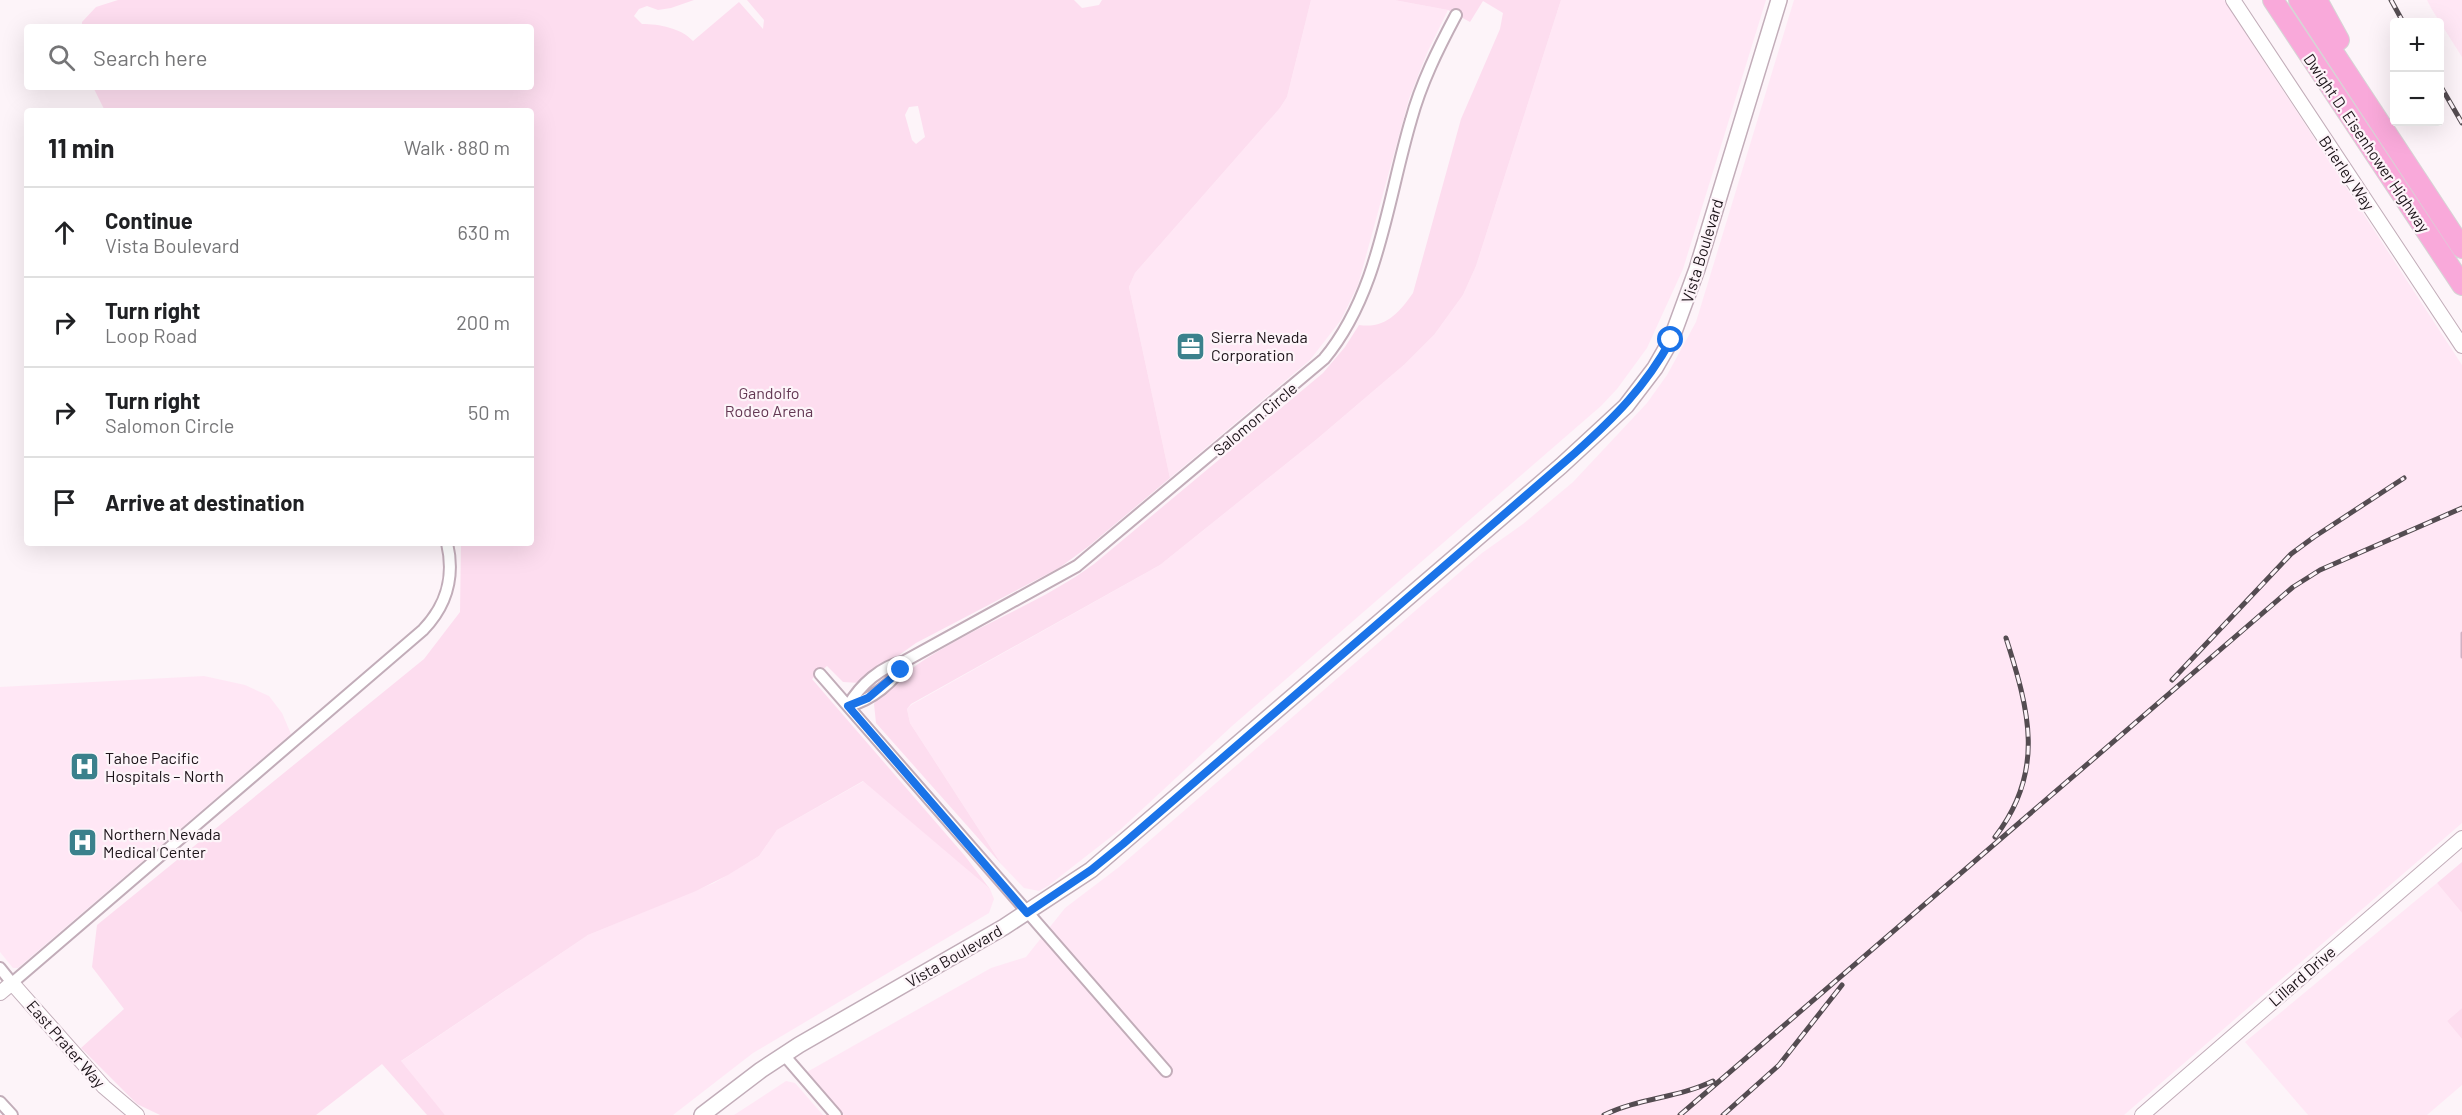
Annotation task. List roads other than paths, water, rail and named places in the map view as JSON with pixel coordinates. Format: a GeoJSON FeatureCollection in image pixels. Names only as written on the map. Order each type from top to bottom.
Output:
{"type":"FeatureCollection","features":[{"type":"Feature","properties":{"kind":"highway"},"geometry":{"type":"LineString","coordinates":[[2267,0],[2298,40]]}},
{"type":"Feature","properties":{"kind":"highway","name":"Dwight D. Eisenhower Highway"},"geometry":{"type":"LineString","coordinates":[[2273,0],[2462,285]]}},
{"type":"Feature","properties":{"kind":"highway","name":"Dwight D. Eisenhower Highway"},"geometry":{"type":"LineString","coordinates":[[2299,0],[2458,242]]}},
{"type":"Feature","properties":{"kind":"highway"},"geometry":{"type":"LineString","coordinates":[[2317,0],[2363,82],[2439,201],[2458,242]]}},
{"type":"Feature","properties":{"kind":"main road","name":"Vista Boulevard"},"geometry":{"type":"LineString","coordinates":[[702,1115],[784,1055],[1027,913],[1091,870],[1575,453],[1631,400],[1655,368],[1684,309],[1779,0]]}},
{"type":"Feature","properties":{"kind":"street","name":"Brierley Way"},"geometry":{"type":"LineString","coordinates":[[2233,0],[2462,346]]}},
{"type":"Feature","properties":{"kind":"street","name":"Salomon Circle"},"geometry":{"type":"LineString","coordinates":[[848,706],[860,689],[886,667],[905,660],[1077,566],[1309,374],[1329,353],[1346,331],[1363,294],[1411,120],[1434,59],[1456,15]]}},
{"type":"Feature","properties":{"kind":"street"},"geometry":{"type":"LineString","coordinates":[[0,993],[423,630],[434,618],[446,596],[451,572],[447,546]]}},
{"type":"Feature","properties":{"kind":"street"},"geometry":{"type":"LineString","coordinates":[[820,674],[1027,913],[1070,958],[1166,1071]]}},
{"type":"Feature","properties":{"kind":"street","name":"Lillard Drive"},"geometry":{"type":"LineString","coordinates":[[2142,1115],[2462,838]]}},
{"type":"Feature","properties":{"kind":"street","name":"East Prater Way"},"geometry":{"type":"LineString","coordinates":[[0,968],[104,1087],[137,1115]]}},
{"type":"Feature","properties":{"kind":"street"},"geometry":{"type":"LineString","coordinates":[[784,1055],[836,1115]]}},
{"type":"Feature","properties":{"kind":"street"},"geometry":{"type":"LineString","coordinates":[[0,1101],[12,1115]]}},
{"type":"Feature","properties":{"kind":"waterway"},"geometry":{"type":"LineString","coordinates":[[2462,633],[2462,657]]}},
{"type":"Feature","properties":{"kind":"railway"},"geometry":{"type":"LineString","coordinates":[[2391,0],[2401,18]]}},
{"type":"Feature","properties":{"kind":"railway"},"geometry":{"type":"LineString","coordinates":[[2444,92],[2462,123]]}},
{"type":"Feature","properties":{"kind":"railway"},"geometry":{"type":"LineString","coordinates":[[2172,680],[2291,554],[2404,478]]}},
{"type":"Feature","properties":{"kind":"railway"},"geometry":{"type":"LineString","coordinates":[[1680,1115],[2293,587],[2320,570],[2462,508]]}},
{"type":"Feature","properties":{"kind":"railway"},"geometry":{"type":"LineString","coordinates":[[1995,837],[2011,812],[2021,788],[2027,764],[2026,715],[2006,638]]}},
{"type":"Feature","properties":{"kind":"railway"},"geometry":{"type":"LineString","coordinates":[[1723,1115],[1779,1065],[1842,985]]}},
{"type":"Feature","properties":{"kind":"railway"},"geometry":{"type":"LineString","coordinates":[[1604,1115],[1617,1109],[1700,1087],[1713,1081]]}},
{"type":"Feature","properties":{"kind":"place","name":"Sierra Nevada Corporation"},"geometry":{"type":"Point","coordinates":[1190,346]}},
{"type":"Feature","properties":{"kind":"place","name":"Tahoe Pacific Hospitals – North"},"geometry":{"type":"Point","coordinates":[84,767]}},
{"type":"Feature","properties":{"kind":"place","name":"Northern Nevada Medical Center"},"geometry":{"type":"Point","coordinates":[82,843]}},
{"type":"Feature","properties":{"kind":"park label","name":"Gandolfo Rodeo Arena"},"geometry":{"type":"Point","coordinates":[769,402]}}]}
